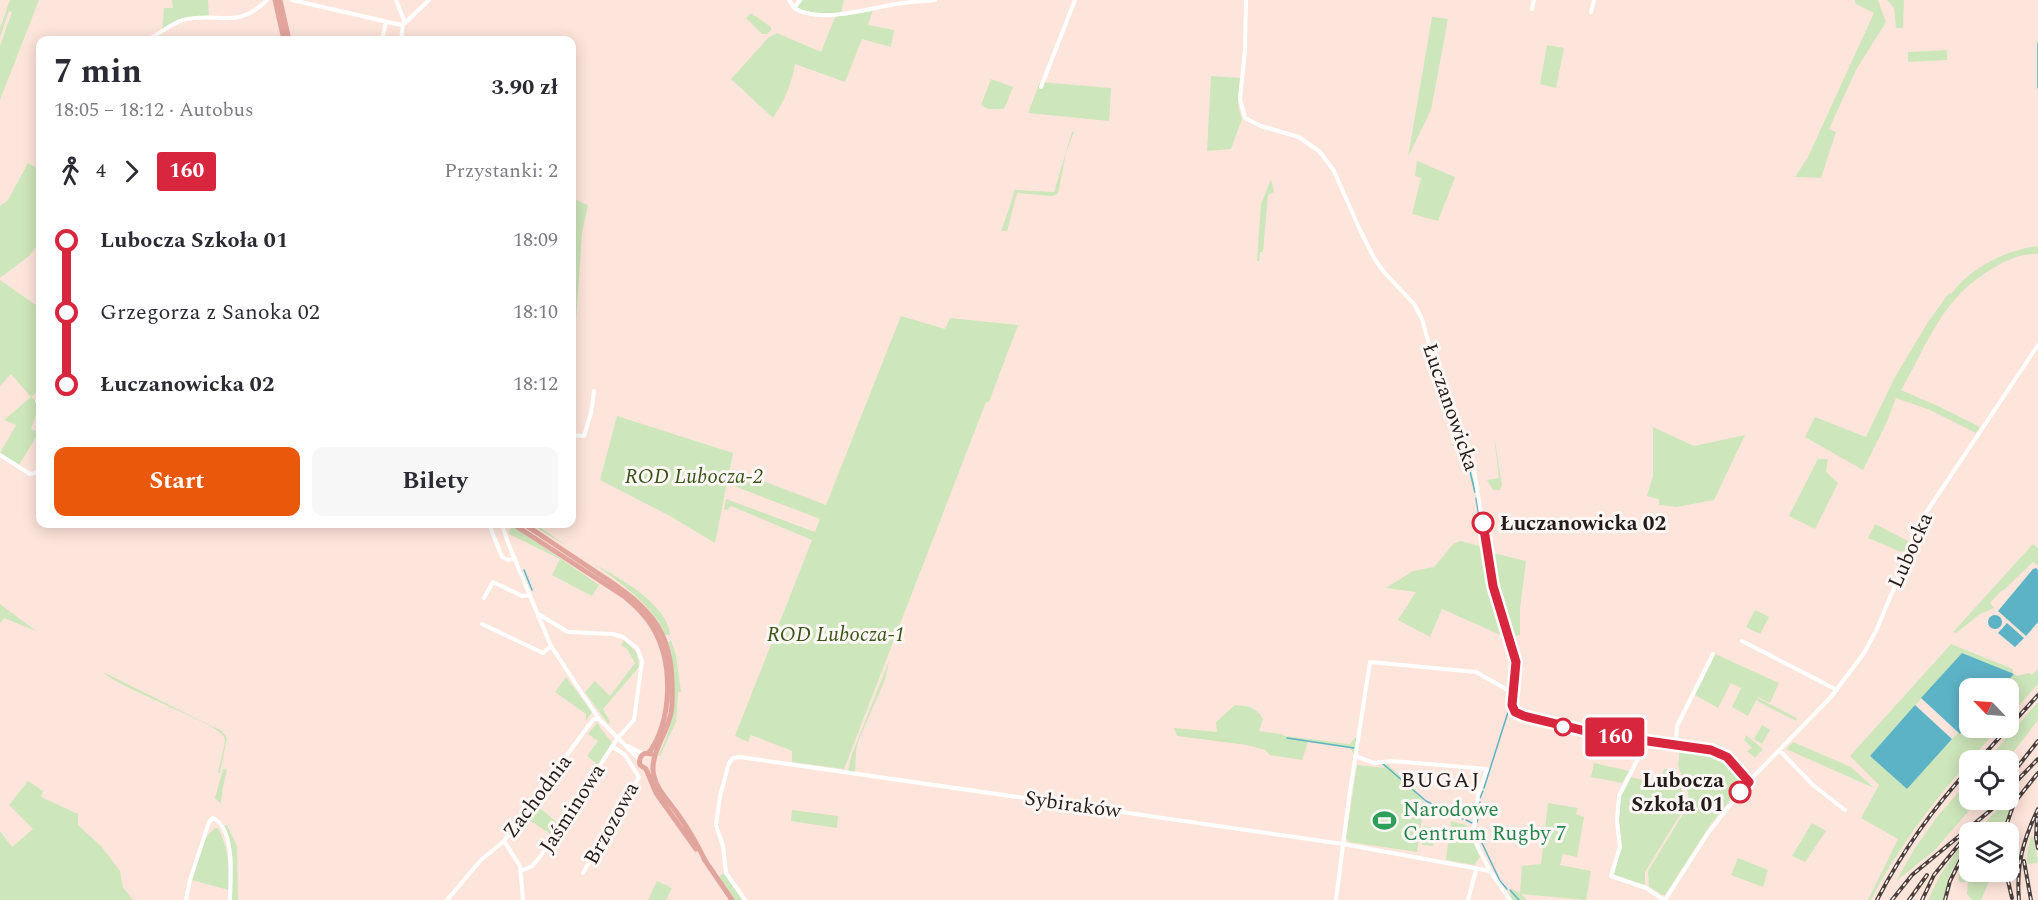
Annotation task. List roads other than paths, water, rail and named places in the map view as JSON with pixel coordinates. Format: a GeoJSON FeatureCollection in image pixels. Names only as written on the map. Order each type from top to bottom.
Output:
{"type":"FeatureCollection","features":[{"type":"Feature","properties":{"kind":"main road"},"geometry":{"type":"LineString","coordinates":[[275,0],[283,36]]}},
{"type":"Feature","properties":{"kind":"main road"},"geometry":{"type":"LineString","coordinates":[[280,0],[288,36]]}},
{"type":"Feature","properties":{"kind":"main road"},"geometry":{"type":"LineString","coordinates":[[519,528],[625,597],[641,612],[654,630],[665,662],[667,706],[661,732],[640,765],[646,769],[656,793],[732,900]]}},
{"type":"Feature","properties":{"kind":"main road"},"geometry":{"type":"LineString","coordinates":[[530,528],[636,599],[657,625],[665,640],[669,659],[672,707],[667,730],[646,756]]}},
{"type":"Feature","properties":{"kind":"main road"},"geometry":{"type":"LineString","coordinates":[[646,756],[653,767],[656,781],[663,794],[686,826],[705,860]]}},
{"type":"Feature","properties":{"kind":"main road"},"geometry":{"type":"LineString","coordinates":[[646,769],[653,767]]}},
{"type":"Feature","properties":{"kind":"street"},"geometry":{"type":"LineString","coordinates":[[154,36],[184,20],[234,19],[250,14],[267,0]]}},
{"type":"Feature","properties":{"kind":"street"},"geometry":{"type":"LineString","coordinates":[[291,0],[404,24]]}},
{"type":"Feature","properties":{"kind":"street"},"geometry":{"type":"LineString","coordinates":[[396,0],[404,24]]}},
{"type":"Feature","properties":{"kind":"street"},"geometry":{"type":"LineString","coordinates":[[401,36],[404,24],[423,3],[429,0]]}},
{"type":"Feature","properties":{"kind":"street"},"geometry":{"type":"LineString","coordinates":[[789,0],[794,9],[800,12],[830,15],[901,3],[935,0]]}},
{"type":"Feature","properties":{"kind":"street"},"geometry":{"type":"LineString","coordinates":[[794,9],[800,0]]}},
{"type":"Feature","properties":{"kind":"street"},"geometry":{"type":"LineString","coordinates":[[1041,87],[1076,0]]}},
{"type":"Feature","properties":{"kind":"street","name":"Łuczanowicka"},"geometry":{"type":"LineString","coordinates":[[1246,0],[1245,50],[1240,99],[1245,118],[1261,126],[1299,137],[1320,152],[1334,171],[1359,230],[1374,258],[1413,304],[1422,319],[1435,366],[1463,432],[1474,470],[1493,586],[1515,657],[1514,710],[1524,716],[1591,733],[1703,748],[1727,757],[1749,782]]}},
{"type":"Feature","properties":{"kind":"street"},"geometry":{"type":"LineString","coordinates":[[1532,9],[1534,0]]}},
{"type":"Feature","properties":{"kind":"street"},"geometry":{"type":"LineString","coordinates":[[1592,12],[1594,0]]}},
{"type":"Feature","properties":{"kind":"street"},"geometry":{"type":"LineString","coordinates":[[383,36],[386,22]]}},
{"type":"Feature","properties":{"kind":"street","name":"Lubocka"},"geometry":{"type":"LineString","coordinates":[[1665,900],[1708,833],[1749,782],[1837,690],[1870,644],[1925,514],[2038,345]]}},
{"type":"Feature","properties":{"kind":"street"},"geometry":{"type":"LineString","coordinates":[[576,435],[584,436],[594,391]]}},
{"type":"Feature","properties":{"kind":"street"},"geometry":{"type":"LineString","coordinates":[[0,455],[30,474],[36,472]]}},
{"type":"Feature","properties":{"kind":"street"},"geometry":{"type":"LineString","coordinates":[[491,528],[502,557],[508,560],[515,558]]}},
{"type":"Feature","properties":{"kind":"street"},"geometry":{"type":"LineString","coordinates":[[504,528],[551,646],[599,719],[617,739],[646,756]]}},
{"type":"Feature","properties":{"kind":"street"},"geometry":{"type":"LineString","coordinates":[[506,537],[507,528]]}},
{"type":"Feature","properties":{"kind":"street"},"geometry":{"type":"LineString","coordinates":[[484,598],[493,582],[522,596],[530,595]]}},
{"type":"Feature","properties":{"kind":"street","name":"Jaśminowa"},"geometry":{"type":"LineString","coordinates":[[521,871],[532,866],[540,857],[612,746],[634,720],[642,661],[637,648],[617,635],[568,632],[538,615]]}},
{"type":"Feature","properties":{"kind":"street"},"geometry":{"type":"LineString","coordinates":[[482,624],[543,653],[551,646]]}},
{"type":"Feature","properties":{"kind":"street"},"geometry":{"type":"LineString","coordinates":[[1742,641],[1837,690]]}},
{"type":"Feature","properties":{"kind":"street"},"geometry":{"type":"LineString","coordinates":[[1676,744],[1677,726],[1713,654]]}},
{"type":"Feature","properties":{"kind":"street"},"geometry":{"type":"LineString","coordinates":[[1336,900],[1370,662],[1476,672],[1514,693]]}},
{"type":"Feature","properties":{"kind":"street","name":"Zachodnia"},"geometry":{"type":"LineString","coordinates":[[447,900],[481,860],[504,842],[589,725],[594,719],[599,719]]}},
{"type":"Feature","properties":{"kind":"street"},"geometry":{"type":"LineString","coordinates":[[1647,741],[1619,796],[1617,821],[1620,847],[1611,876],[1646,888],[1665,900]]}},
{"type":"Feature","properties":{"kind":"street","name":"Brzozowa"},"geometry":{"type":"LineString","coordinates":[[584,873],[639,777],[625,755],[612,746]]}},
{"type":"Feature","properties":{"kind":"street"},"geometry":{"type":"LineString","coordinates":[[1779,750],[1813,785],[1845,810]]}},
{"type":"Feature","properties":{"kind":"street"},"geometry":{"type":"LineString","coordinates":[[1355,756],[1374,763],[1392,761],[1487,769],[1478,795],[1472,831],[1474,841],[1490,871],[1510,900]]}},
{"type":"Feature","properties":{"kind":"street","name":"Sybiraków"},"geometry":{"type":"LineString","coordinates":[[725,869],[723,846],[716,825],[716,815],[729,763],[736,757],[1008,794],[1343,844],[1490,871]]}},
{"type":"Feature","properties":{"kind":"street"},"geometry":{"type":"LineString","coordinates":[[186,900],[190,879],[209,822],[213,818],[218,820],[224,832],[231,858],[230,900]]}},
{"type":"Feature","properties":{"kind":"street"},"geometry":{"type":"LineString","coordinates":[[504,842],[520,866],[523,900]]}},
{"type":"Feature","properties":{"kind":"street"},"geometry":{"type":"LineString","coordinates":[[716,876],[725,869],[730,881],[745,900]]}},
{"type":"Feature","properties":{"kind":"street"},"geometry":{"type":"LineString","coordinates":[[1468,900],[1476,870]]}},
{"type":"Feature","properties":{"kind":"water"},"geometry":{"type":"Polygon","coordinates":[[[2036,568],[2038,570],[2038,622],[2026,636],[1998,611],[2036,568]]]}},
{"type":"Feature","properties":{"kind":"water"},"geometry":{"type":"Polygon","coordinates":[[[1995,615],[2000,617],[2002,622],[2000,627],[1995,629],[1990,627],[1988,622],[1990,617],[1995,615]]]}},
{"type":"Feature","properties":{"kind":"water"},"geometry":{"type":"Polygon","coordinates":[[[2007,623],[2024,638],[2015,647],[1998,633],[2007,623]]]}},
{"type":"Feature","properties":{"kind":"water"},"geometry":{"type":"Polygon","coordinates":[[[1962,653],[2014,674],[2010,678],[1959,678],[1959,733],[1921,698],[1962,653]]]}},
{"type":"Feature","properties":{"kind":"water"},"geometry":{"type":"Polygon","coordinates":[[[1915,705],[1952,739],[1907,789],[1870,756],[1915,705]]]}},
{"type":"Feature","properties":{"kind":"waterway"},"geometry":{"type":"LineString","coordinates":[[2038,43],[2038,88]]}},
{"type":"Feature","properties":{"kind":"waterway"},"geometry":{"type":"LineString","coordinates":[[1464,447],[1475,492]]}},
{"type":"Feature","properties":{"kind":"waterway"},"geometry":{"type":"LineString","coordinates":[[1476,498],[1485,554]]}},
{"type":"Feature","properties":{"kind":"waterway"},"geometry":{"type":"LineString","coordinates":[[1485,556],[1489,576]]}},
{"type":"Feature","properties":{"kind":"waterway"},"geometry":{"type":"LineString","coordinates":[[524,570],[532,590]]}},
{"type":"Feature","properties":{"kind":"waterway"},"geometry":{"type":"LineString","coordinates":[[1511,689],[1513,668]]}},
{"type":"Feature","properties":{"kind":"waterway"},"geometry":{"type":"LineString","coordinates":[[1484,788],[1509,709],[1510,694]]}},
{"type":"Feature","properties":{"kind":"waterway"},"geometry":{"type":"LineString","coordinates":[[1287,738],[1354,748]]}},
{"type":"Feature","properties":{"kind":"waterway"},"geometry":{"type":"LineString","coordinates":[[1382,763],[1426,801],[1463,819]]}},
{"type":"Feature","properties":{"kind":"waterway"},"geometry":{"type":"LineString","coordinates":[[1480,798],[1483,791]]}},
{"type":"Feature","properties":{"kind":"waterway"},"geometry":{"type":"LineString","coordinates":[[1479,814],[1480,802]]}},
{"type":"Feature","properties":{"kind":"waterway"},"geometry":{"type":"LineString","coordinates":[[1477,822],[1478,817]]}},
{"type":"Feature","properties":{"kind":"waterway"},"geometry":{"type":"LineString","coordinates":[[1466,820],[1472,823]]}},
{"type":"Feature","properties":{"kind":"waterway"},"geometry":{"type":"LineString","coordinates":[[1476,828],[1479,838]]}},
{"type":"Feature","properties":{"kind":"waterway"},"geometry":{"type":"LineString","coordinates":[[1481,841],[1500,881],[1507,889]]}},
{"type":"Feature","properties":{"kind":"waterway"},"geometry":{"type":"LineString","coordinates":[[1510,890],[1519,900]]}},
{"type":"Feature","properties":{"kind":"railway"},"geometry":{"type":"LineString","coordinates":[[1988,750],[2038,695]]}},
{"type":"Feature","properties":{"kind":"railway"},"geometry":{"type":"LineString","coordinates":[[2019,765],[2038,741]]}},
{"type":"Feature","properties":{"kind":"railway"},"geometry":{"type":"LineString","coordinates":[[2019,779],[2038,759]]}},
{"type":"Feature","properties":{"kind":"railway"},"geometry":{"type":"LineString","coordinates":[[2007,822],[2014,803],[2038,773]]}},
{"type":"Feature","properties":{"kind":"railway"},"geometry":{"type":"LineString","coordinates":[[1877,900],[1919,831],[1959,781]]}},
{"type":"Feature","properties":{"kind":"railway"},"geometry":{"type":"LineString","coordinates":[[2019,900],[2022,853],[2038,809]]}},
{"type":"Feature","properties":{"kind":"railway"},"geometry":{"type":"LineString","coordinates":[[1892,900],[1912,875],[1991,810]]}},
{"type":"Feature","properties":{"kind":"railway"},"geometry":{"type":"LineString","coordinates":[[2037,818],[2038,848]]}},
{"type":"Feature","properties":{"kind":"railway"},"geometry":{"type":"LineString","coordinates":[[1922,900],[1934,875],[1959,844]]}},
{"type":"Feature","properties":{"kind":"railway"},"geometry":{"type":"LineString","coordinates":[[2024,861],[2031,900]]}},
{"type":"Feature","properties":{"kind":"railway"},"geometry":{"type":"LineString","coordinates":[[1945,900],[1950,881],[1959,863]]}},
{"type":"Feature","properties":{"kind":"railway"},"geometry":{"type":"LineString","coordinates":[[1909,900],[1927,875]]}},
{"type":"Feature","properties":{"kind":"railway"},"geometry":{"type":"LineString","coordinates":[[2008,882],[2012,898]]}},
{"type":"Feature","properties":{"kind":"place","name":"Łuczanowicka 02"},"geometry":{"type":"Point","coordinates":[1483,523]}},
{"type":"Feature","properties":{"kind":"place","name":"Lubocza Szkoła 01"},"geometry":{"type":"Point","coordinates":[1740,792]}},
{"type":"Feature","properties":{"kind":"place","name":"Narodowe Centrum Rugby 7"},"geometry":{"type":"Point","coordinates":[1385,821]}},
{"type":"Feature","properties":{"kind":"district","name":"BUGAJ"},"geometry":{"type":"Point","coordinates":[1441,779]}},
{"type":"Feature","properties":{"kind":"park label","name":"ROD Lubocza-2"},"geometry":{"type":"Point","coordinates":[694,476]}},
{"type":"Feature","properties":{"kind":"park label","name":"ROD Lubocza-1"},"geometry":{"type":"Point","coordinates":[836,634]}}]}
